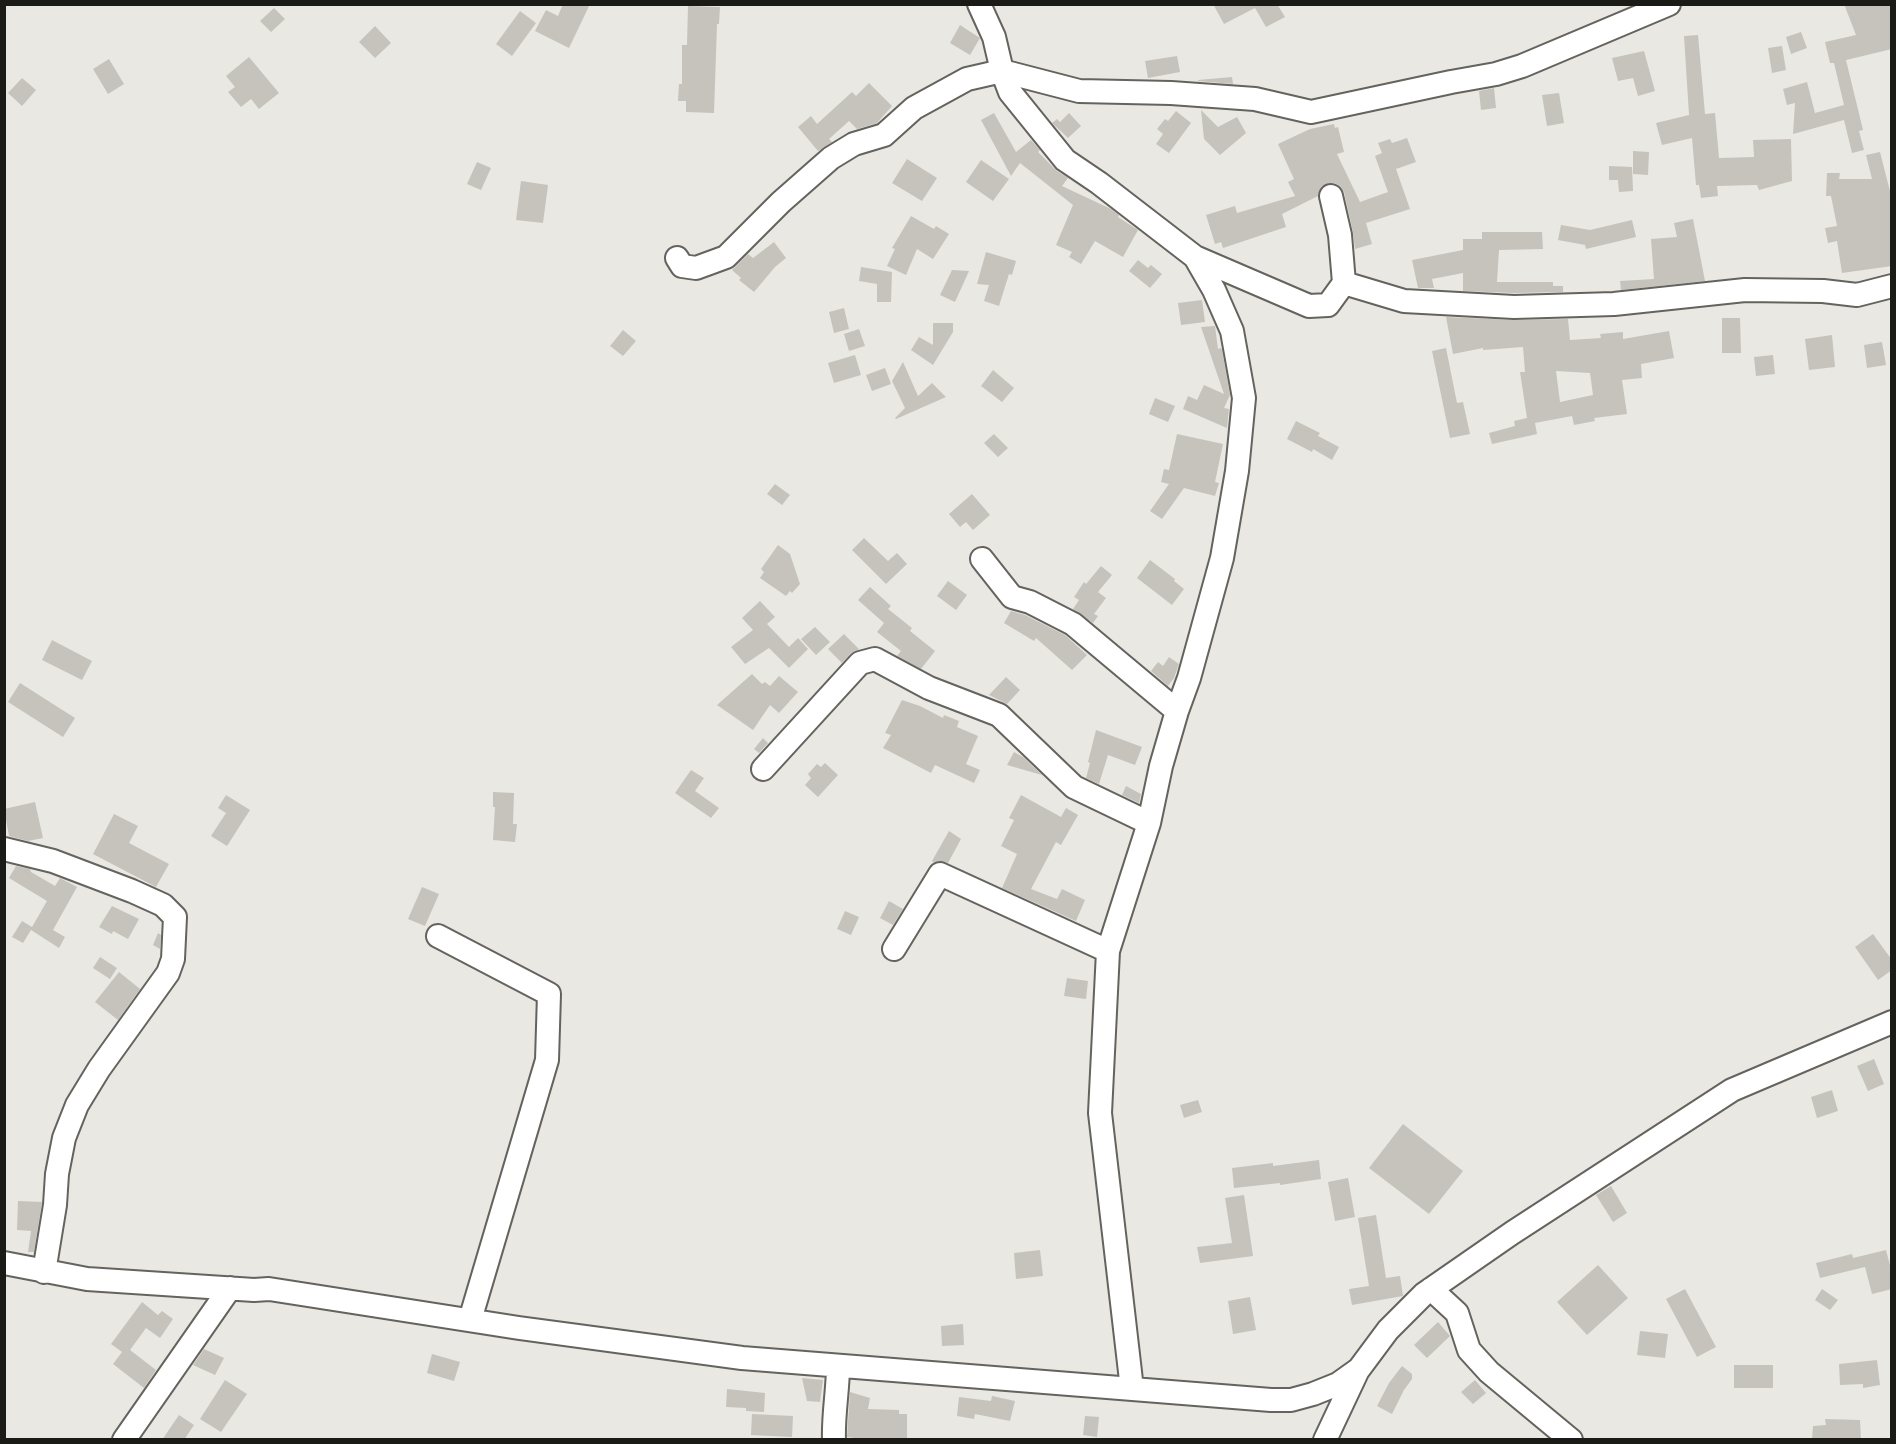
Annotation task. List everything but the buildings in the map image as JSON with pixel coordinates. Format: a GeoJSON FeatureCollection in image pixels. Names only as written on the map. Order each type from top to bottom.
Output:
{"type":"FeatureCollection","features":[{"type":"Feature","properties":{"kind":"street"},"geometry":{"type":"LineString","coordinates":[[979,4],[994,37],[1002,71],[1010,92],[1065,160],[1099,183],[1195,257],[1309,306],[1328,305],[1344,283],[1340,235],[1331,196]]}},
{"type":"Feature","properties":{"kind":"street"},"geometry":{"type":"LineString","coordinates":[[677,258],[682,266],[696,268],[726,257],[781,202],[831,158],[854,144],[884,135],[914,108],[966,79],[1002,71],[1079,92],[1171,93],[1255,99],[1311,112],[1496,74],[1522,66],[1669,4]]}},
{"type":"Feature","properties":{"kind":"street"},"geometry":{"type":"LineString","coordinates":[[1132,1389],[1100,1113],[1108,951],[1149,823],[1161,766],[1189,678],[1222,558],[1237,471],[1244,398],[1232,331],[1214,290],[1195,257]]}},
{"type":"Feature","properties":{"kind":"street"},"geometry":{"type":"LineString","coordinates":[[1344,283],[1404,301],[1514,307],[1614,304],[1745,290],[1823,291],[1857,295],[1892,286]]}},
{"type":"Feature","properties":{"kind":"street"},"geometry":{"type":"LineString","coordinates":[[982,559],[1012,597],[1030,602],[1073,624],[1177,711]]}},
{"type":"Feature","properties":{"kind":"street"},"geometry":{"type":"LineString","coordinates":[[763,769],[860,663],[875,658],[929,688],[999,715],[1074,787],[1149,823]]}},
{"type":"Feature","properties":{"kind":"street"},"geometry":{"type":"LineString","coordinates":[[4,849],[53,861],[132,891],[164,905],[175,917],[174,950],[168,973],[99,1069],[77,1105],[64,1138],[44,1272]]}},
{"type":"Feature","properties":{"kind":"street"},"geometry":{"type":"LineString","coordinates":[[894,949],[940,874],[1108,951]]}},
{"type":"Feature","properties":{"kind":"street"},"geometry":{"type":"LineString","coordinates":[[438,936],[549,994],[547,1060],[470,1320]]}},
{"type":"Feature","properties":{"kind":"street"},"geometry":{"type":"LineString","coordinates":[[1325,1440],[1359,1369],[1388,1330],[1431,1289],[1512,1233],[1732,1090],[1892,1022]]}},
{"type":"Feature","properties":{"kind":"street"},"geometry":{"type":"LineString","coordinates":[[4,1263],[87,1279],[285,1291],[470,1320],[742,1358],[1271,1400],[1291,1400],[1312,1394],[1338,1384],[1359,1369]]}},
{"type":"Feature","properties":{"kind":"street"},"geometry":{"type":"LineString","coordinates":[[124,1440],[230,1288]]}},
{"type":"Feature","properties":{"kind":"street"},"geometry":{"type":"LineString","coordinates":[[1431,1289],[1457,1313],[1469,1350],[1489,1372],[1571,1440]]}},
{"type":"Feature","properties":{"kind":"street"},"geometry":{"type":"LineString","coordinates":[[834,1440],[833,1424],[838,1366]]}}]}
